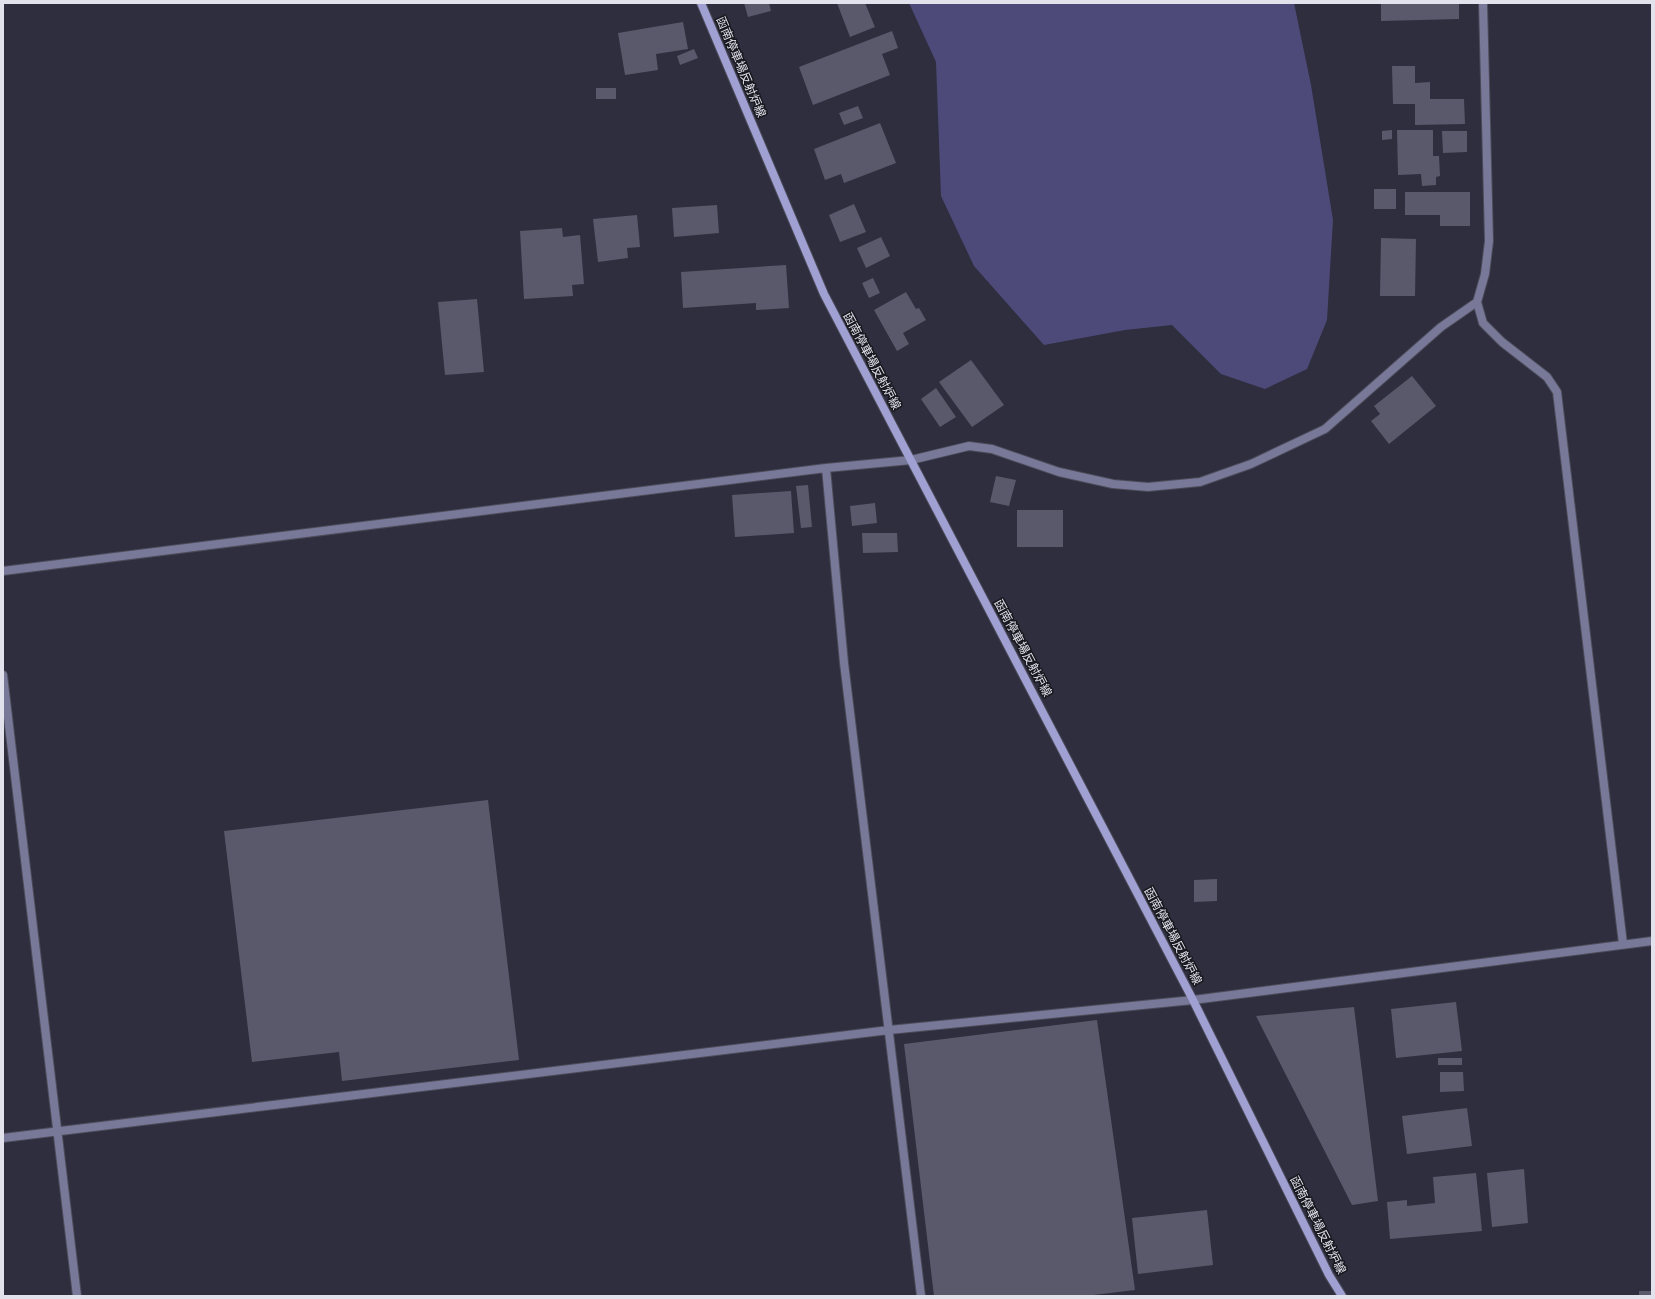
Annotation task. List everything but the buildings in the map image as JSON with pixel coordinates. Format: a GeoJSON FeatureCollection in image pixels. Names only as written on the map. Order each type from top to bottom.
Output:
{"type":"FeatureCollection","features":[{"type":"Feature","properties":{"kind":"main road","name":"函南停車場反射炉線"},"geometry":{"type":"LineString","coordinates":[[701,3],[824,294],[1193,1000],[1329,1275],[1342,1296]]}},
{"type":"Feature","properties":{"kind":"street"},"geometry":{"type":"LineString","coordinates":[[1483,3],[1489,241],[1485,274],[1477,302],[1483,323],[1502,342],[1547,377],[1558,392],[1623,944]]}},
{"type":"Feature","properties":{"kind":"street"},"geometry":{"type":"LineString","coordinates":[[3,571],[826,468],[911,460],[969,446],[982,447],[1059,472],[1113,484],[1148,487],[1200,482],[1251,464],[1325,429],[1441,327],[1477,302]]}},
{"type":"Feature","properties":{"kind":"street"},"geometry":{"type":"LineString","coordinates":[[826,468],[844,663],[921,1296]]}},
{"type":"Feature","properties":{"kind":"street"},"geometry":{"type":"LineString","coordinates":[[3,675],[77,1296]]}},
{"type":"Feature","properties":{"kind":"street"},"geometry":{"type":"LineString","coordinates":[[3,1138],[889,1030],[1193,1000],[1652,940]]}},
{"type":"Feature","properties":{"kind":"shaded area"},"geometry":{"type":"Polygon","coordinates":[[[909,3],[1294,3],[1311,85],[1333,220],[1327,320],[1307,369],[1265,389],[1221,374],[1172,325],[1125,330],[1044,345],[974,266],[941,196],[936,62],[909,3]]]}}]}
